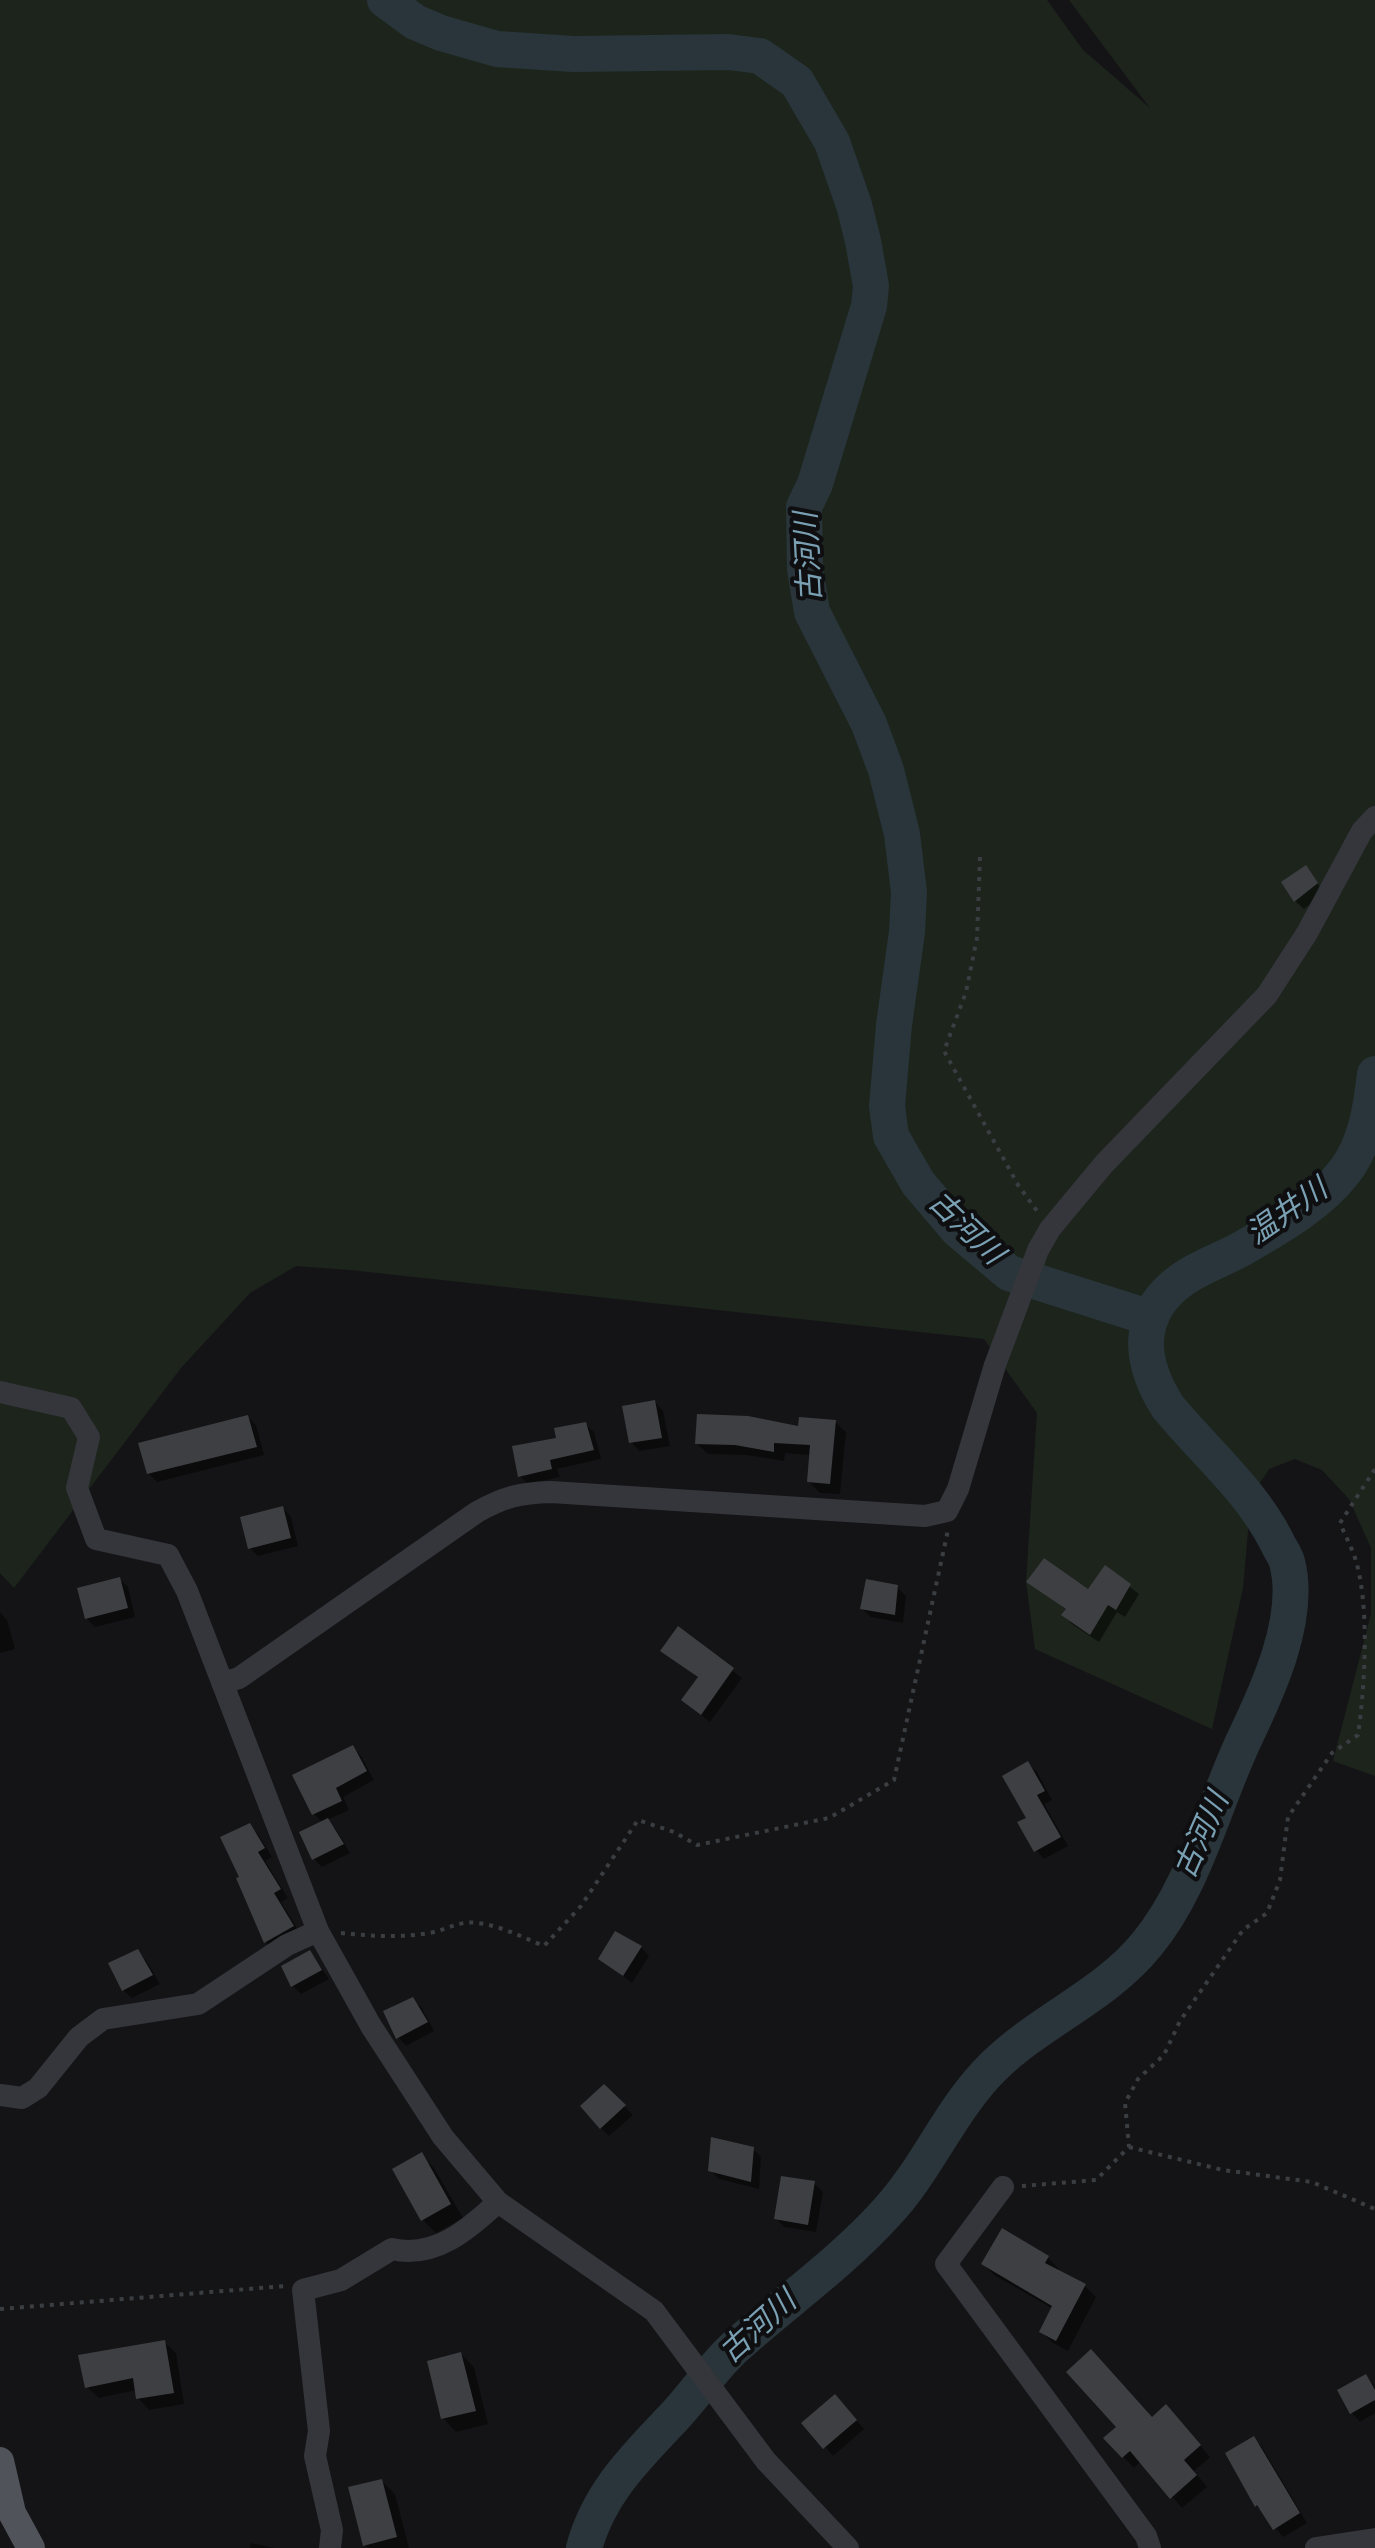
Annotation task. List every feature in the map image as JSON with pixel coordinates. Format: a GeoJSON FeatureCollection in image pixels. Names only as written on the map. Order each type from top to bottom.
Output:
{"type":"FeatureCollection","features":[{"type":"Feature","properties":{"kind":"main road"},"geometry":{"type":"LineString","coordinates":[[0,2461],[12,2513],[31,2548]]}},
{"type":"Feature","properties":{"kind":"street"},"geometry":{"type":"LineString","coordinates":[[223,1683],[239,1678],[477,1512],[519,1493],[551,1492],[925,1516],[947,1511],[958,1489],[995,1365],[1038,1250],[1050,1229],[1104,1164],[1267,995],[1307,933],[1362,831],[1375,817]]}},
{"type":"Feature","properties":{"kind":"street"},"geometry":{"type":"LineString","coordinates":[[0,1392],[71,1408],[89,1437],[77,1488],[96,1539],[168,1555],[187,1591],[318,1931],[371,2026],[443,2137],[498,2202],[654,2311],[766,2461],[848,2548]]}},
{"type":"Feature","properties":{"kind":"street"},"geometry":{"type":"LineString","coordinates":[[0,2095],[22,2098],[38,2088],[79,2037],[103,2019],[198,2004],[287,1945],[318,1931]]}},
{"type":"Feature","properties":{"kind":"street"},"geometry":{"type":"LineString","coordinates":[[1003,2187],[946,2264],[1146,2536],[1150,2548]]}},
{"type":"Feature","properties":{"kind":"street"},"geometry":{"type":"LineString","coordinates":[[330,2548],[332,2530],[315,2456],[319,2431],[303,2290],[341,2280],[392,2249],[405,2252],[433,2247],[465,2232],[498,2202]]}},
{"type":"Feature","properties":{"kind":"street"},"geometry":{"type":"LineString","coordinates":[[1316,2548],[1375,2539]]}},
{"type":"Feature","properties":{"kind":"path"},"geometry":{"type":"LineString","coordinates":[[980,857],[977,938],[966,992],[944,1051],[1018,1185],[1050,1229]]}},
{"type":"Feature","properties":{"kind":"path"},"geometry":{"type":"LineString","coordinates":[[1129,2147],[1125,2103],[1138,2079],[1164,2055],[1180,2021],[1243,1930],[1267,1913],[1280,1880],[1288,1817],[1332,1753],[1358,1735],[1365,1691],[1362,1592],[1355,1559],[1340,1523],[1375,1469]]}},
{"type":"Feature","properties":{"kind":"path"},"geometry":{"type":"LineString","coordinates":[[318,1931],[384,1937],[432,1933],[454,1923],[475,1922],[501,1928],[544,1946],[581,1906],[638,1820],[674,1832],[697,1845],[829,1818],[894,1780],[949,1527],[947,1511]]}},
{"type":"Feature","properties":{"kind":"path"},"geometry":{"type":"LineString","coordinates":[[1003,2187],[1096,2180],[1129,2147]]}},
{"type":"Feature","properties":{"kind":"path"},"geometry":{"type":"LineString","coordinates":[[1129,2147],[1223,2170],[1312,2182],[1375,2209]]}},
{"type":"Feature","properties":{"kind":"path"},"geometry":{"type":"LineString","coordinates":[[0,2309],[278,2285],[303,2290]]}},
{"type":"Feature","properties":{"kind":"shaded area"},"geometry":{"type":"Polygon","coordinates":[[[0,0],[1047,0],[1083,50],[1150,108],[1069,0],[1375,0],[1375,1776],[1333,1761],[1371,1614],[1371,1548],[1349,1499],[1322,1470],[1295,1459],[1269,1469],[1251,1497],[1243,1588],[1212,1729],[1035,1649],[1026,1582],[1037,1413],[984,1339],[296,1266],[250,1293],[181,1368],[14,1588],[0,1573],[0,0]]]}},
{"type":"Feature","properties":{"kind":"building"},"geometry":{"type":"Polygon","coordinates":[[[1306,865],[1318,883],[1294,902],[1281,882],[1306,865]]]}},
{"type":"Feature","properties":{"kind":"building"},"geometry":{"type":"Polygon","coordinates":[[[655,1400],[662,1438],[629,1443],[622,1406],[655,1400]]]}},
{"type":"Feature","properties":{"kind":"building"},"geometry":{"type":"Polygon","coordinates":[[[697,1414],[748,1416],[798,1426],[799,1417],[836,1420],[830,1484],[807,1482],[810,1445],[774,1443],[774,1452],[735,1445],[695,1444],[697,1414]]]}},
{"type":"Feature","properties":{"kind":"building"},"geometry":{"type":"Polygon","coordinates":[[[248,1415],[257,1447],[147,1474],[138,1443],[248,1415]]]}},
{"type":"Feature","properties":{"kind":"building"},"geometry":{"type":"Polygon","coordinates":[[[586,1422],[594,1450],[550,1460],[552,1469],[518,1477],[512,1446],[556,1438],[554,1428],[586,1422]]]}},
{"type":"Feature","properties":{"kind":"building"},"geometry":{"type":"Polygon","coordinates":[[[283,1506],[291,1538],[248,1549],[240,1517],[283,1506]]]}},
{"type":"Feature","properties":{"kind":"building"},"geometry":{"type":"Polygon","coordinates":[[[1044,1558],[1088,1589],[1105,1565],[1131,1584],[1116,1610],[1108,1605],[1090,1635],[1061,1615],[1066,1609],[1026,1582],[1044,1558]]]}},
{"type":"Feature","properties":{"kind":"building"},"geometry":{"type":"Polygon","coordinates":[[[120,1577],[128,1608],[85,1619],[77,1588],[120,1577]]]}},
{"type":"Feature","properties":{"kind":"building"},"geometry":{"type":"Polygon","coordinates":[[[866,1579],[898,1585],[895,1615],[860,1609],[866,1579]]]}},
{"type":"Feature","properties":{"kind":"building"},"geometry":{"type":"Polygon","coordinates":[[[678,1626],[734,1668],[701,1715],[681,1700],[698,1677],[660,1651],[678,1626]]]}},
{"type":"Feature","properties":{"kind":"building"},"geometry":{"type":"Polygon","coordinates":[[[353,1745],[367,1771],[336,1788],[342,1801],[312,1815],[292,1775],[353,1745]]]}},
{"type":"Feature","properties":{"kind":"building"},"geometry":{"type":"Polygon","coordinates":[[[1028,1761],[1045,1791],[1037,1795],[1061,1837],[1034,1852],[1017,1822],[1026,1818],[1002,1776],[1028,1761]]]}},
{"type":"Feature","properties":{"kind":"building"},"geometry":{"type":"Polygon","coordinates":[[[328,1818],[344,1844],[312,1860],[299,1832],[328,1818]]]}},
{"type":"Feature","properties":{"kind":"building"},"geometry":{"type":"Polygon","coordinates":[[[250,1823],[265,1848],[258,1852],[281,1889],[274,1893],[294,1926],[264,1943],[220,1837],[250,1823]]]}},
{"type":"Feature","properties":{"kind":"building"},"geometry":{"type":"Polygon","coordinates":[[[615,1931],[642,1946],[623,1976],[598,1959],[615,1931]]]}},
{"type":"Feature","properties":{"kind":"building"},"geometry":{"type":"Polygon","coordinates":[[[138,1949],[153,1975],[122,1991],[108,1963],[138,1949]]]}},
{"type":"Feature","properties":{"kind":"building"},"geometry":{"type":"Polygon","coordinates":[[[310,1950],[322,1970],[291,1987],[281,1966],[310,1950]]]}},
{"type":"Feature","properties":{"kind":"building"},"geometry":{"type":"Polygon","coordinates":[[[413,1997],[428,2022],[396,2039],[383,2011],[413,1997]]]}},
{"type":"Feature","properties":{"kind":"building"},"geometry":{"type":"Polygon","coordinates":[[[604,2084],[626,2105],[600,2129],[580,2106],[604,2084]]]}},
{"type":"Feature","properties":{"kind":"building"},"geometry":{"type":"Polygon","coordinates":[[[711,2137],[754,2147],[751,2182],[708,2171],[711,2137]]]}},
{"type":"Feature","properties":{"kind":"building"},"geometry":{"type":"Polygon","coordinates":[[[422,2152],[451,2204],[421,2221],[392,2169],[422,2152]]]}},
{"type":"Feature","properties":{"kind":"building"},"geometry":{"type":"Polygon","coordinates":[[[781,2176],[815,2181],[808,2225],[774,2219],[781,2176]]]}},
{"type":"Feature","properties":{"kind":"building"},"geometry":{"type":"Polygon","coordinates":[[[1002,2228],[1049,2256],[1045,2263],[1086,2284],[1056,2341],[1039,2332],[1052,2306],[981,2264],[1002,2228]]]}},
{"type":"Feature","properties":{"kind":"building"},"geometry":{"type":"Polygon","coordinates":[[[165,2340],[174,2393],[136,2399],[133,2378],[85,2388],[78,2355],[165,2340]]]}},
{"type":"Feature","properties":{"kind":"building"},"geometry":{"type":"Polygon","coordinates":[[[1091,2349],[1152,2417],[1166,2404],[1201,2445],[1184,2460],[1197,2475],[1170,2499],[1130,2451],[1122,2458],[1103,2438],[1116,2427],[1066,2372],[1091,2349]]]}},
{"type":"Feature","properties":{"kind":"building"},"geometry":{"type":"Polygon","coordinates":[[[461,2352],[476,2411],[441,2419],[427,2361],[461,2352]]]}},
{"type":"Feature","properties":{"kind":"building"},"geometry":{"type":"Polygon","coordinates":[[[1366,2374],[1375,2390],[1375,2400],[1350,2414],[1337,2390],[1366,2374]]]}},
{"type":"Feature","properties":{"kind":"building"},"geometry":{"type":"Polygon","coordinates":[[[835,2394],[857,2420],[823,2449],[801,2423],[835,2394]]]}},
{"type":"Feature","properties":{"kind":"building"},"geometry":{"type":"Polygon","coordinates":[[[1254,2436],[1300,2513],[1273,2530],[1257,2505],[1255,2507],[1225,2453],[1254,2436]]]}},
{"type":"Feature","properties":{"kind":"building"},"geometry":{"type":"Polygon","coordinates":[[[382,2479],[397,2537],[363,2546],[348,2487],[382,2479]]]}},
{"type":"Feature","properties":{"kind":"waterway","name":"古河川"},"geometry":{"type":"LineString","coordinates":[[385,0],[415,22],[497,49],[573,54],[728,52],[760,56],[797,82],[832,142],[854,205],[871,286],[869,306],[815,484],[804,507],[805,569],[812,612],[869,724],[886,770],[902,834],[909,892],[887,1106],[891,1136],[918,1183],[958,1230],[1009,1273],[1151,1318]]}},
{"type":"Feature","properties":{"kind":"waterway","name":"古河川"},"geometry":{"type":"LineString","coordinates":[[584,2548],[599,2510],[620,2477],[719,2364],[869,2231],[902,2195],[978,2083],[1012,2050],[1112,1979],[1147,1944],[1177,1898],[1280,1654],[1290,1607],[1290,1584],[1286,1559],[1254,1505],[1168,1407],[1158,1390],[1147,1356],[1149,1323],[1167,1292],[1183,1279],[1284,1224],[1335,1183],[1352,1160],[1363,1137],[1375,1074]]}},
{"type":"Feature","properties":{"kind":"water label","name":"温井川"},"geometry":{"type":"Point","coordinates":[1288,1213]}}]}
